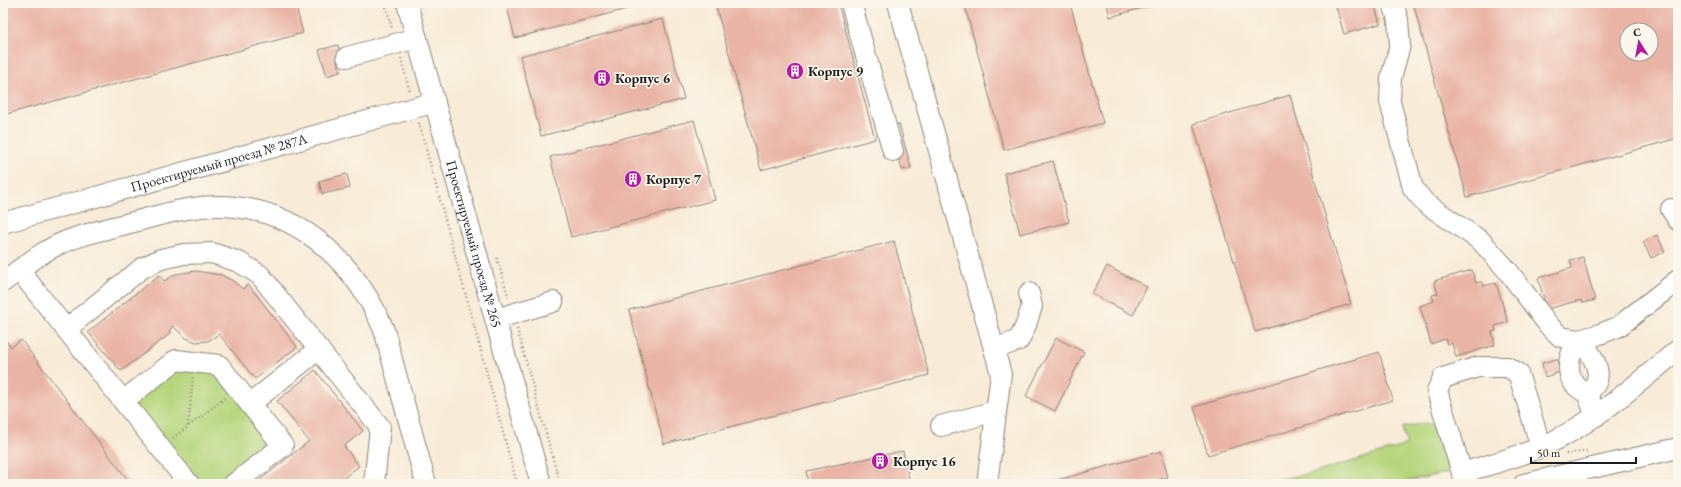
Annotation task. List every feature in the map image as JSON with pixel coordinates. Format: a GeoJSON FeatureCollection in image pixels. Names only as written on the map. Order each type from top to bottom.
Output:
{"type":"FeatureCollection","features":[{"type":"Feature","properties":{"kind":"street","name":"Проектируемый проезд № 265"},"geometry":{"type":"LineString","coordinates":[[407,3],[435,102],[504,316],[541,484]]}},
{"type":"Feature","properties":{"kind":"street"},"geometry":{"type":"LineString","coordinates":[[851,3],[893,151]]}},
{"type":"Feature","properties":{"kind":"street"},"geometry":{"type":"LineString","coordinates":[[898,3],[1001,374],[987,484]]}},
{"type":"Feature","properties":{"kind":"street"},"geometry":{"type":"LineString","coordinates":[[1393,3],[1398,20],[1400,45],[1391,78],[1390,102],[1412,188],[1425,203],[1481,241],[1508,272],[1550,328],[1560,337],[1579,340],[1597,335],[1618,326],[1678,280]]}},
{"type":"Feature","properties":{"kind":"street"},"geometry":{"type":"LineString","coordinates":[[347,58],[417,38]]}},
{"type":"Feature","properties":{"kind":"street","name":"Проектируемый проезд № 287А"},"geometry":{"type":"LineString","coordinates":[[3,223],[435,102]]}},
{"type":"Feature","properties":{"kind":"street"},"geometry":{"type":"LineString","coordinates":[[3,282],[50,249],[63,242],[169,212],[201,207],[235,207],[260,211],[299,227],[320,241],[348,268],[364,290],[376,311],[384,330],[426,484]]}},
{"type":"Feature","properties":{"kind":"street"},"geometry":{"type":"LineString","coordinates":[[66,329],[142,268],[161,259],[184,254],[212,253],[240,262],[260,275],[380,427],[374,484]]}},
{"type":"Feature","properties":{"kind":"street"},"geometry":{"type":"LineString","coordinates":[[19,270],[189,484]]}},
{"type":"Feature","properties":{"kind":"street"},"geometry":{"type":"LineString","coordinates":[[994,349],[1019,340],[1032,306],[1029,293]]}},
{"type":"Feature","properties":{"kind":"street"},"geometry":{"type":"LineString","coordinates":[[504,316],[553,302]]}},
{"type":"Feature","properties":{"kind":"street"},"geometry":{"type":"LineString","coordinates":[[1579,340],[1573,348],[1570,356],[1569,372],[1572,382],[1578,389],[1587,393],[1596,416]]}},
{"type":"Feature","properties":{"kind":"street"},"geometry":{"type":"LineString","coordinates":[[1579,340],[1590,352],[1596,365],[1597,374],[1595,385],[1587,393]]}},
{"type":"Feature","properties":{"kind":"street"},"geometry":{"type":"LineString","coordinates":[[250,404],[319,350]]}},
{"type":"Feature","properties":{"kind":"street"},"geometry":{"type":"LineString","coordinates":[[1541,447],[1518,372],[1507,366],[1478,367],[1443,378],[1437,391],[1462,473],[1541,447],[1596,416],[1678,350]]}},
{"type":"Feature","properties":{"kind":"street"},"geometry":{"type":"LineString","coordinates":[[123,401],[176,360],[219,365],[283,446],[234,484]]}},
{"type":"Feature","properties":{"kind":"street"},"geometry":{"type":"LineString","coordinates":[[941,432],[996,418]]}},
{"type":"Feature","properties":{"kind":"street"},"geometry":{"type":"LineString","coordinates":[[1524,484],[1677,447]]}},
{"type":"Feature","properties":{"kind":"path"},"geometry":{"type":"LineString","coordinates":[[419,122],[517,484]]}},
{"type":"Feature","properties":{"kind":"path"},"geometry":{"type":"LineString","coordinates":[[496,253],[504,316],[560,484]]}},
{"type":"Feature","properties":{"kind":"path"},"geometry":{"type":"LineString","coordinates":[[188,426],[194,362]]}},
{"type":"Feature","properties":{"kind":"path"},"geometry":{"type":"LineString","coordinates":[[160,448],[237,388]]}},
{"type":"Feature","properties":{"kind":"green space"},"geometry":{"type":"Polygon","coordinates":[[[178,363],[219,371],[272,438],[214,484],[194,484],[128,401],[178,363]]]}},
{"type":"Feature","properties":{"kind":"green space"},"geometry":{"type":"Polygon","coordinates":[[[1423,423],[1431,424],[1435,429],[1449,472],[1395,484],[1253,484],[1314,473],[1407,445],[1402,428],[1423,423]]]}},
{"type":"Feature","properties":{"kind":"building"},"geometry":{"type":"Polygon","coordinates":[[[3,3],[295,3],[303,33],[3,115],[3,3]]]}},
{"type":"Feature","properties":{"kind":"building"},"geometry":{"type":"Polygon","coordinates":[[[506,3],[646,3],[646,4],[515,38],[506,3]]]}},
{"type":"Feature","properties":{"kind":"building","name":"Корпус 9"},"geometry":{"type":"Polygon","coordinates":[[[715,3],[838,3],[875,139],[761,170],[715,3]]]}},
{"type":"Feature","properties":{"kind":"building"},"geometry":{"type":"Polygon","coordinates":[[[964,3],[1070,3],[1103,123],[1004,150],[964,3]]]}},
{"type":"Feature","properties":{"kind":"building"},"geometry":{"type":"Polygon","coordinates":[[[1107,3],[1160,3],[1110,17],[1107,3]]]}},
{"type":"Feature","properties":{"kind":"building"},"geometry":{"type":"Polygon","coordinates":[[[1335,3],[1374,3],[1380,24],[1344,34],[1335,3]]]}},
{"type":"Feature","properties":{"kind":"building"},"geometry":{"type":"Polygon","coordinates":[[[1413,3],[1678,3],[1678,138],[1467,197],[1413,3]]]}},
{"type":"Feature","properties":{"kind":"building","name":"Корпус 6"},"geometry":{"type":"Polygon","coordinates":[[[663,19],[684,99],[541,136],[520,56],[663,19]]]}},
{"type":"Feature","properties":{"kind":"building"},"geometry":{"type":"Polygon","coordinates":[[[338,45],[342,59],[337,60],[340,72],[327,76],[319,50],[338,45]]]}},
{"type":"Feature","properties":{"kind":"building"},"geometry":{"type":"Polygon","coordinates":[[[1290,95],[1351,304],[1255,332],[1193,124],[1290,95]]]}},
{"type":"Feature","properties":{"kind":"building","name":"Корпус 7"},"geometry":{"type":"Polygon","coordinates":[[[694,120],[715,200],[571,237],[550,157],[694,120]]]}},
{"type":"Feature","properties":{"kind":"building"},"geometry":{"type":"Polygon","coordinates":[[[899,124],[911,168],[902,170],[890,126],[899,124]]]}},
{"type":"Feature","properties":{"kind":"building"},"geometry":{"type":"Polygon","coordinates":[[[1053,161],[1069,222],[1020,234],[1004,173],[1053,161]]]}},
{"type":"Feature","properties":{"kind":"building"},"geometry":{"type":"Polygon","coordinates":[[[347,174],[350,188],[322,194],[319,181],[347,174]]]}},
{"type":"Feature","properties":{"kind":"building"},"geometry":{"type":"Polygon","coordinates":[[[1657,235],[1665,252],[1651,258],[1643,242],[1657,235]]]}},
{"type":"Feature","properties":{"kind":"building"},"geometry":{"type":"Polygon","coordinates":[[[894,241],[929,375],[664,444],[629,310],[894,241]]]}},
{"type":"Feature","properties":{"kind":"building"},"geometry":{"type":"Polygon","coordinates":[[[1583,257],[1595,300],[1582,303],[1581,300],[1547,309],[1538,278],[1572,268],[1570,260],[1583,257]]]}},
{"type":"Feature","properties":{"kind":"building"},"geometry":{"type":"Polygon","coordinates":[[[1107,266],[1147,287],[1133,315],[1092,294],[1107,266]]]}},
{"type":"Feature","properties":{"kind":"building"},"geometry":{"type":"Polygon","coordinates":[[[1472,270],[1476,283],[1482,282],[1484,286],[1496,283],[1508,322],[1495,326],[1496,331],[1492,332],[1495,345],[1456,357],[1452,343],[1447,344],[1445,339],[1431,344],[1420,306],[1434,301],[1432,295],[1438,294],[1434,281],[1472,270]]]}},
{"type":"Feature","properties":{"kind":"building"},"geometry":{"type":"Polygon","coordinates":[[[196,271],[221,275],[233,281],[243,289],[248,284],[297,347],[255,379],[219,334],[208,341],[196,342],[186,338],[173,326],[169,331],[171,333],[121,371],[88,332],[159,275],[164,281],[176,274],[196,271]]]}},
{"type":"Feature","properties":{"kind":"building"},"geometry":{"type":"Polygon","coordinates":[[[3,337],[11,347],[21,340],[131,484],[3,484],[3,337]]]}},
{"type":"Feature","properties":{"kind":"building"},"geometry":{"type":"Polygon","coordinates":[[[1056,338],[1084,352],[1055,411],[1026,396],[1056,338]]]}},
{"type":"Feature","properties":{"kind":"building"},"geometry":{"type":"Polygon","coordinates":[[[1379,352],[1393,400],[1208,455],[1194,407],[1379,352]]]}},
{"type":"Feature","properties":{"kind":"building"},"geometry":{"type":"Polygon","coordinates":[[[1557,359],[1560,372],[1545,377],[1542,363],[1557,359]]]}},
{"type":"Feature","properties":{"kind":"building"},"geometry":{"type":"Polygon","coordinates":[[[315,370],[363,431],[344,446],[359,466],[336,484],[255,484],[309,441],[277,401],[315,370]]]}},
{"type":"Feature","properties":{"kind":"building","name":"Корпус 16"},"geometry":{"type":"Polygon","coordinates":[[[903,451],[910,484],[808,484],[806,471],[903,451]]]}},
{"type":"Feature","properties":{"kind":"building"},"geometry":{"type":"Polygon","coordinates":[[[1161,451],[1168,477],[1141,484],[1044,484],[1161,451]]]}},
{"type":"Feature","properties":{"kind":"place","name":"Корпус 9"},"geometry":{"type":"Point","coordinates":[795,71]}},
{"type":"Feature","properties":{"kind":"place","name":"Корпус 6"},"geometry":{"type":"Point","coordinates":[602,78]}},
{"type":"Feature","properties":{"kind":"place","name":"Корпус 7"},"geometry":{"type":"Point","coordinates":[633,179]}},
{"type":"Feature","properties":{"kind":"place","name":"Корпус 16"},"geometry":{"type":"Point","coordinates":[880,461]}}]}
